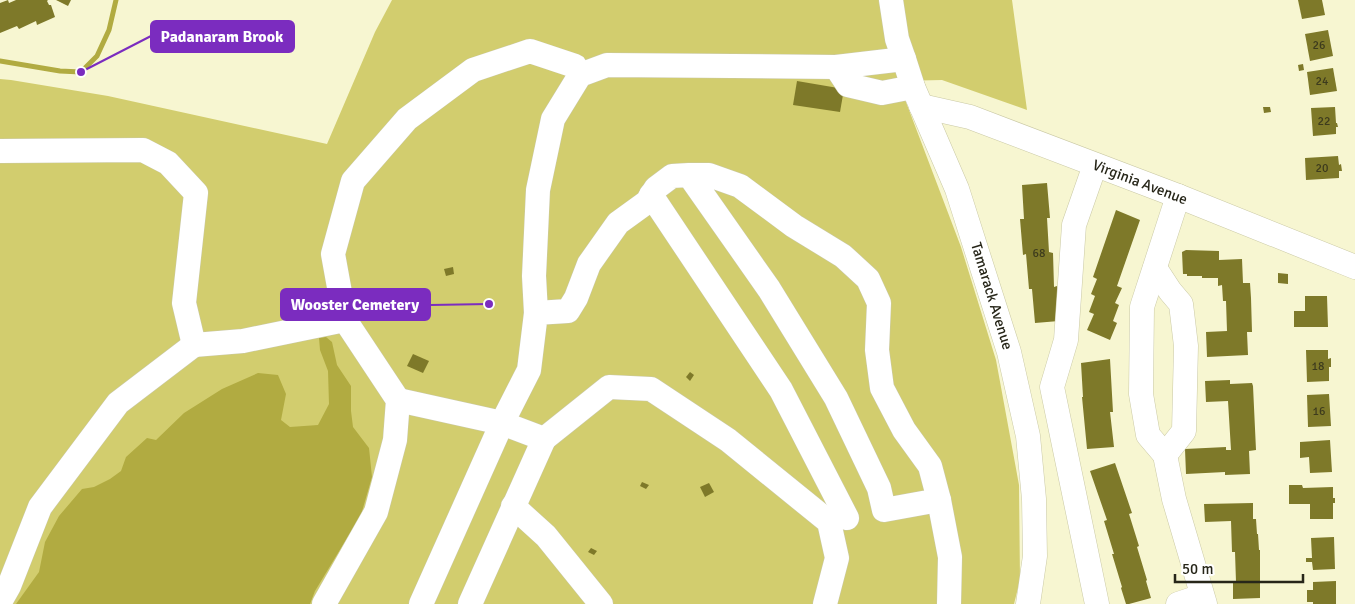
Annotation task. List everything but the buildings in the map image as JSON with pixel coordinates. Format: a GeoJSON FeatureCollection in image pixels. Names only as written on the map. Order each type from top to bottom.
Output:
{"type":"FeatureCollection","features":[{"type":"Feature","properties":{"kind":"street","name":"Tamarack Avenue"},"geometry":{"type":"LineString","coordinates":[[890,0],[897,39],[917,97],[957,189],[1010,352],[1028,436],[1034,499],[1035,556],[1028,604]]}},
{"type":"Feature","properties":{"kind":"street"},"geometry":{"type":"LineString","coordinates":[[324,604],[376,512],[395,440],[398,400],[346,320],[333,254],[353,181],[407,119],[473,70],[530,52],[575,66],[580,75]]}},
{"type":"Feature","properties":{"kind":"street"},"geometry":{"type":"LineString","coordinates":[[421,604],[502,423],[529,370],[536,313],[534,276],[538,190],[553,119],[580,75],[607,65],[836,67],[904,59]]}},
{"type":"Feature","properties":{"kind":"street"},"geometry":{"type":"LineString","coordinates":[[836,67],[848,85],[917,97]]}},
{"type":"Feature","properties":{"kind":"street","name":"Virginia Avenue"},"geometry":{"type":"LineString","coordinates":[[917,97],[1178,196],[1355,267]]}},
{"type":"Feature","properties":{"kind":"street"},"geometry":{"type":"LineString","coordinates":[[0,151],[143,150],[168,163],[196,193],[184,303],[194,345]]}},
{"type":"Feature","properties":{"kind":"street"},"geometry":{"type":"LineString","coordinates":[[1095,165],[1074,224],[1066,340],[1052,387],[1097,604]]}},
{"type":"Feature","properties":{"kind":"street"},"geometry":{"type":"LineString","coordinates":[[689,175],[769,289],[836,398],[879,488],[884,510]]}},
{"type":"Feature","properties":{"kind":"street"},"geometry":{"type":"LineString","coordinates":[[536,313],[568,311],[576,298],[589,264],[618,223],[647,202],[656,188],[672,176],[708,175],[740,186],[794,226],[843,256],[868,279],[879,303],[877,350],[882,388],[904,430],[930,466],[950,557],[949,604]]}},
{"type":"Feature","properties":{"kind":"street"},"geometry":{"type":"LineString","coordinates":[[651,195],[781,390],[838,520],[837,558],[825,604]]}},
{"type":"Feature","properties":{"kind":"street"},"geometry":{"type":"LineString","coordinates":[[1178,196],[1142,307],[1141,394],[1148,435],[1165,455],[1174,499],[1203,600],[1178,604]]}},
{"type":"Feature","properties":{"kind":"street"},"geometry":{"type":"LineString","coordinates":[[1155,268],[1181,304],[1186,346],[1184,431],[1165,455]]}},
{"type":"Feature","properties":{"kind":"street"},"geometry":{"type":"LineString","coordinates":[[0,602],[9,586],[40,507],[118,403],[194,345],[243,341],[346,320]]}},
{"type":"Feature","properties":{"kind":"street"},"geometry":{"type":"LineString","coordinates":[[470,604],[544,439],[609,387],[651,389],[728,440],[838,520],[939,500]]}},
{"type":"Feature","properties":{"kind":"street"},"geometry":{"type":"LineString","coordinates":[[398,400],[502,423],[544,439]]}},
{"type":"Feature","properties":{"kind":"street"},"geometry":{"type":"LineString","coordinates":[[513,506],[546,536],[601,604]]}},
{"type":"Feature","properties":{"kind":"shaded area"},"geometry":{"type":"Polygon","coordinates":[[[392,0],[1012,0],[1027,110],[942,80],[898,81],[961,247],[996,360],[1019,485],[1020,580],[1014,604],[0,604],[0,79],[108,96],[327,144],[375,32],[392,0]]]}},
{"type":"Feature","properties":{"kind":"shaded area"},"geometry":{"type":"Polygon","coordinates":[[[326,337],[332,342],[337,365],[351,386],[353,427],[369,448],[372,477],[361,515],[315,591],[310,604],[16,604],[39,572],[45,542],[59,516],[82,489],[94,487],[110,479],[121,471],[126,457],[147,438],[156,440],[184,413],[222,389],[258,373],[278,375],[286,394],[281,420],[290,427],[318,425],[329,404],[328,371],[320,350],[319,338],[326,337]]]}},
{"type":"Feature","properties":{"kind":"waterway"},"geometry":{"type":"LineString","coordinates":[[0,61],[60,71],[81,72],[97,56],[109,30],[116,0]]}},
{"type":"Feature","properties":{"kind":"place","name":"Padanaram Brook"},"geometry":{"type":"Point","coordinates":[81,72]}},
{"type":"Feature","properties":{"kind":"place","name":"Wooster Cemetery"},"geometry":{"type":"Point","coordinates":[489,304]}}]}
